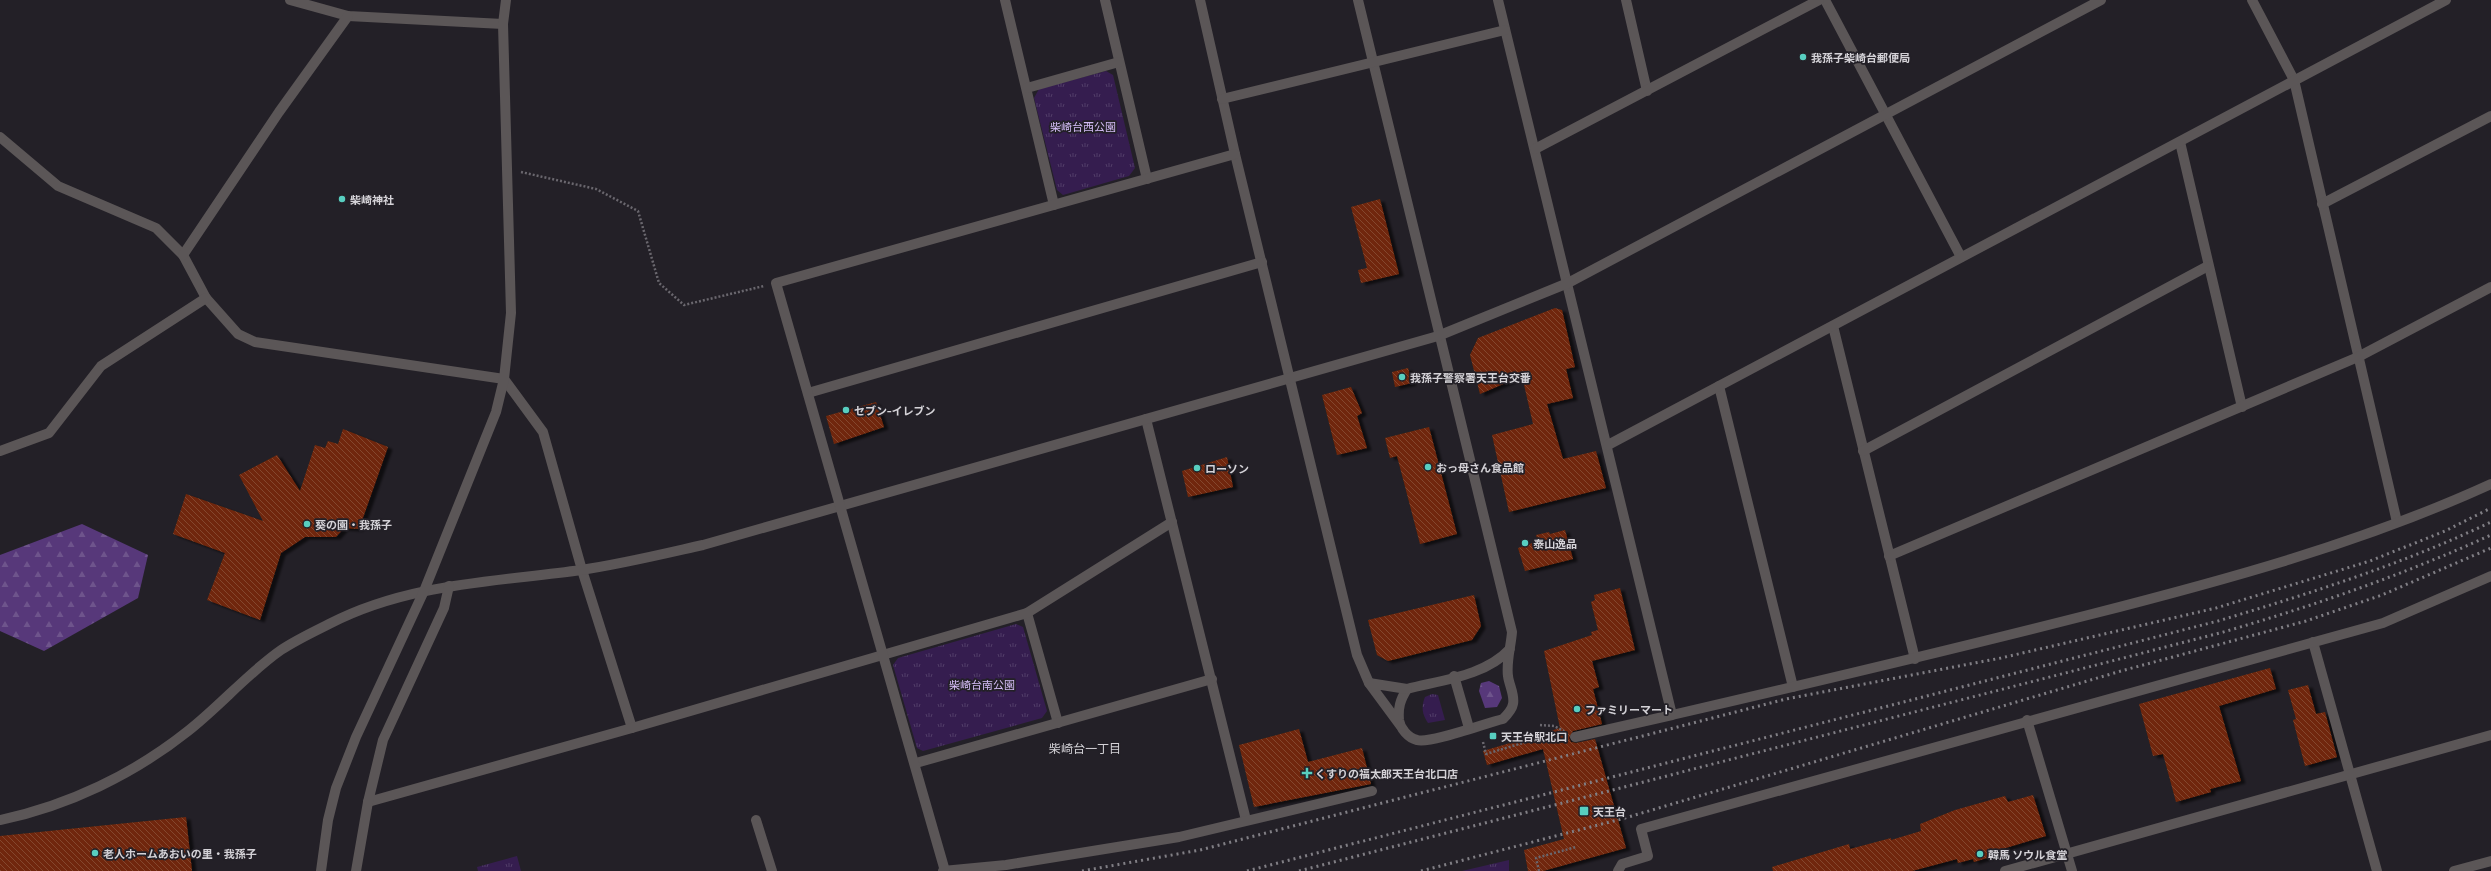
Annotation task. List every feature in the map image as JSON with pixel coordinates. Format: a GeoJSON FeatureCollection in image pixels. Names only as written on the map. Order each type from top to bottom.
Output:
{"type":"FeatureCollection","features":[{"type":"Feature","properties":{"kind":"street"},"geometry":{"type":"LineString","coordinates":[[290,0],[348,16],[503,24]]}},
{"type":"Feature","properties":{"kind":"street"},"geometry":{"type":"LineString","coordinates":[[321,871],[326,835],[336,788],[356,737],[424,591],[496,412],[504,379],[510,313],[503,24],[506,0]]}},
{"type":"Feature","properties":{"kind":"street"},"geometry":{"type":"LineString","coordinates":[[1005,0],[1054,205]]}},
{"type":"Feature","properties":{"kind":"street"},"geometry":{"type":"LineString","coordinates":[[1105,0],[1147,179]]}},
{"type":"Feature","properties":{"kind":"street"},"geometry":{"type":"LineString","coordinates":[[1200,0],[1235,154],[1357,655],[1369,683],[1400,726],[1408,735],[1417,740],[1430,740],[1502,719],[1508,714],[1513,704],[1508,675],[1512,632],[1438,336],[1358,0]]}},
{"type":"Feature","properties":{"kind":"street"},"geometry":{"type":"LineString","coordinates":[[1498,0],[1608,445],[1672,715]]}},
{"type":"Feature","properties":{"kind":"street"},"geometry":{"type":"LineString","coordinates":[[1626,0],[1647,91]]}},
{"type":"Feature","properties":{"kind":"street"},"geometry":{"type":"LineString","coordinates":[[1534,149],[1819,0]]}},
{"type":"Feature","properties":{"kind":"street"},"geometry":{"type":"LineString","coordinates":[[1825,0],[1961,257]]}},
{"type":"Feature","properties":{"kind":"street"},"geometry":{"type":"LineString","coordinates":[[0,820],[65,800],[118,778],[155,756],[187,732],[282,650],[331,623],[370,605],[450,586],[491,579],[582,570],[703,546],[1438,336],[1568,283],[2101,0]]}},
{"type":"Feature","properties":{"kind":"street"},"geometry":{"type":"LineString","coordinates":[[2252,0],[2294,80],[2397,522]]}},
{"type":"Feature","properties":{"kind":"street"},"geometry":{"type":"LineString","coordinates":[[1608,445],[2446,0]]}},
{"type":"Feature","properties":{"kind":"street"},"geometry":{"type":"LineString","coordinates":[[183,255],[278,112],[348,16]]}},
{"type":"Feature","properties":{"kind":"street"},"geometry":{"type":"LineString","coordinates":[[1222,99],[1505,30]]}},
{"type":"Feature","properties":{"kind":"street"},"geometry":{"type":"LineString","coordinates":[[1026,88],[1119,62]]}},
{"type":"Feature","properties":{"kind":"street"},"geometry":{"type":"LineString","coordinates":[[2322,204],[2491,116]]}},
{"type":"Feature","properties":{"kind":"street"},"geometry":{"type":"LineString","coordinates":[[0,136],[58,186],[156,228],[183,255],[206,298],[238,334],[255,342],[504,379],[543,432],[582,570],[632,728]]}},
{"type":"Feature","properties":{"kind":"street"},"geometry":{"type":"LineString","coordinates":[[2180,142],[2242,407]]}},
{"type":"Feature","properties":{"kind":"street"},"geometry":{"type":"LineString","coordinates":[[1235,154],[776,283],[916,763],[944,871],[1006,865],[1178,837],[1372,791]]}},
{"type":"Feature","properties":{"kind":"street"},"geometry":{"type":"LineString","coordinates":[[808,393],[1262,262]]}},
{"type":"Feature","properties":{"kind":"street"},"geometry":{"type":"LineString","coordinates":[[1863,451],[2208,266]]}},
{"type":"Feature","properties":{"kind":"street"},"geometry":{"type":"LineString","coordinates":[[1889,556],[2358,357],[2491,287]]}},
{"type":"Feature","properties":{"kind":"street"},"geometry":{"type":"LineString","coordinates":[[0,451],[50,433],[101,366],[206,298]]}},
{"type":"Feature","properties":{"kind":"street"},"geometry":{"type":"LineString","coordinates":[[1833,326],[1915,659]]}},
{"type":"Feature","properties":{"kind":"street"},"geometry":{"type":"LineString","coordinates":[[1719,386],[1793,687]]}},
{"type":"Feature","properties":{"kind":"street"},"geometry":{"type":"LineString","coordinates":[[1146,419],[1246,820]]}},
{"type":"Feature","properties":{"kind":"street"},"geometry":{"type":"LineString","coordinates":[[1575,737],[1915,659],[2208,584],[2354,539],[2454,502],[2491,484]]}},
{"type":"Feature","properties":{"kind":"street"},"geometry":{"type":"LineString","coordinates":[[368,802],[632,728],[1027,613],[1172,522]]}},
{"type":"Feature","properties":{"kind":"street"},"geometry":{"type":"LineString","coordinates":[[1618,871],[1622,864],[1648,856],[1641,829],[2027,720],[2383,623],[2491,576]]}},
{"type":"Feature","properties":{"kind":"street"},"geometry":{"type":"LineString","coordinates":[[356,871],[368,802],[383,740],[444,608],[450,586]]}},
{"type":"Feature","properties":{"kind":"street"},"geometry":{"type":"LineString","coordinates":[[1027,613],[1058,722]]}},
{"type":"Feature","properties":{"kind":"street"},"geometry":{"type":"LineString","coordinates":[[2313,642],[2377,871]]}},
{"type":"Feature","properties":{"kind":"street"},"geometry":{"type":"LineString","coordinates":[[1369,683],[1407,689],[1483,668],[1501,658],[1510,649]]}},
{"type":"Feature","properties":{"kind":"street"},"geometry":{"type":"LineString","coordinates":[[1483,668],[1502,670],[1508,675]]}},
{"type":"Feature","properties":{"kind":"street"},"geometry":{"type":"LineString","coordinates":[[1454,676],[1469,728]]}},
{"type":"Feature","properties":{"kind":"street"},"geometry":{"type":"LineString","coordinates":[[916,763],[1212,679]]}},
{"type":"Feature","properties":{"kind":"street"},"geometry":{"type":"LineString","coordinates":[[1400,726],[1400,705],[1407,689]]}},
{"type":"Feature","properties":{"kind":"street"},"geometry":{"type":"LineString","coordinates":[[2027,720],[2072,871]]}},
{"type":"Feature","properties":{"kind":"street"},"geometry":{"type":"LineString","coordinates":[[2005,871],[2491,735]]}},
{"type":"Feature","properties":{"kind":"street"},"geometry":{"type":"LineString","coordinates":[[756,820],[772,871]]}},
{"type":"Feature","properties":{"kind":"street"},"geometry":{"type":"LineString","coordinates":[[2454,871],[2491,860]]}},
{"type":"Feature","properties":{"kind":"path"},"geometry":{"type":"LineString","coordinates":[[506,169],[596,189],[638,211],[659,283],[684,305],[776,283]]}},
{"type":"Feature","properties":{"kind":"path"},"geometry":{"type":"LineString","coordinates":[[1540,725],[1554,726],[1575,737]]}},
{"type":"Feature","properties":{"kind":"path"},"geometry":{"type":"LineString","coordinates":[[1483,742],[1486,754],[1546,736]]}},
{"type":"Feature","properties":{"kind":"path"},"geometry":{"type":"LineString","coordinates":[[1539,871],[1536,858],[1576,847]]}},
{"type":"Feature","properties":{"kind":"green space","name":"柴崎台西公園"},"geometry":{"type":"Polygon","coordinates":[[[1106,71],[1113,75],[1135,168],[1129,176],[1063,195],[1057,190],[1034,98],[1039,89],[1106,71]]]}},
{"type":"Feature","properties":{"kind":"green space"},"geometry":{"type":"Polygon","coordinates":[[[82,524],[148,555],[138,598],[44,651],[0,631],[0,555],[82,524]]]}},
{"type":"Feature","properties":{"kind":"green space","name":"柴崎台南公園"},"geometry":{"type":"Polygon","coordinates":[[[1016,624],[1023,627],[1047,711],[1042,718],[923,751],[917,748],[893,665],[898,658],[1016,624]]]}},
{"type":"Feature","properties":{"kind":"green space"},"geometry":{"type":"Polygon","coordinates":[[[1489,681],[1499,686],[1502,698],[1497,707],[1485,708],[1479,691],[1481,683],[1489,681]]]}},
{"type":"Feature","properties":{"kind":"green space"},"geometry":{"type":"Polygon","coordinates":[[[1432,694],[1438,695],[1445,720],[1428,723],[1424,717],[1423,704],[1425,697],[1432,694]]]}},
{"type":"Feature","properties":{"kind":"green space"},"geometry":{"type":"Polygon","coordinates":[[[517,856],[521,871],[478,871],[477,867],[517,856]]]}},
{"type":"Feature","properties":{"kind":"green space"},"geometry":{"type":"Polygon","coordinates":[[[1509,860],[1509,871],[1462,871],[1509,860]]]}},
{"type":"Feature","properties":{"kind":"building"},"geometry":{"type":"Polygon","coordinates":[[[1380,199],[1399,274],[1361,283],[1358,270],[1367,268],[1351,207],[1380,199]]]}},
{"type":"Feature","properties":{"kind":"building"},"geometry":{"type":"Polygon","coordinates":[[[1555,308],[1562,310],[1575,367],[1566,369],[1573,398],[1547,404],[1563,459],[1596,451],[1606,488],[1509,512],[1492,435],[1533,424],[1522,376],[1480,394],[1470,355],[1478,338],[1555,308]]]}},
{"type":"Feature","properties":{"kind":"building"},"geometry":{"type":"Polygon","coordinates":[[[1408,368],[1412,383],[1395,387],[1392,372],[1408,368]]]}},
{"type":"Feature","properties":{"kind":"building"},"geometry":{"type":"Polygon","coordinates":[[[1351,387],[1362,413],[1357,416],[1367,448],[1337,455],[1322,395],[1351,387]]]}},
{"type":"Feature","properties":{"kind":"building"},"geometry":{"type":"Polygon","coordinates":[[[876,402],[884,427],[834,444],[826,416],[876,402]]]}},
{"type":"Feature","properties":{"kind":"building"},"geometry":{"type":"Polygon","coordinates":[[[1429,427],[1457,534],[1420,544],[1397,456],[1390,458],[1385,438],[1429,427]]]}},
{"type":"Feature","properties":{"kind":"building","name":"葵の園・我孫子"},"geometry":{"type":"Polygon","coordinates":[[[343,429],[388,447],[359,529],[344,528],[336,537],[305,537],[281,553],[260,620],[207,600],[225,553],[173,534],[186,494],[263,521],[239,475],[277,455],[300,491],[315,445],[325,448],[328,441],[338,444],[343,429]]]}},
{"type":"Feature","properties":{"kind":"building"},"geometry":{"type":"Polygon","coordinates":[[[1227,457],[1233,487],[1188,497],[1182,471],[1227,457]]]}},
{"type":"Feature","properties":{"kind":"building"},"geometry":{"type":"Polygon","coordinates":[[[1565,530],[1573,559],[1525,571],[1518,548],[1538,541],[1536,535],[1549,532],[1550,534],[1565,530]]]}},
{"type":"Feature","properties":{"kind":"building"},"geometry":{"type":"Polygon","coordinates":[[[1620,588],[1635,650],[1592,661],[1599,687],[1593,689],[1602,724],[1573,731],[1569,738],[1571,742],[1576,743],[1595,739],[1626,848],[1543,871],[1528,871],[1524,850],[1564,839],[1543,749],[1487,765],[1483,751],[1560,728],[1544,651],[1592,635],[1591,632],[1598,630],[1591,602],[1595,600],[1594,595],[1620,588]]]}},
{"type":"Feature","properties":{"kind":"building"},"geometry":{"type":"Polygon","coordinates":[[[1474,595],[1481,626],[1472,640],[1388,661],[1377,655],[1368,620],[1474,595]]]}},
{"type":"Feature","properties":{"kind":"building"},"geometry":{"type":"Polygon","coordinates":[[[2270,668],[2276,689],[2219,706],[2241,781],[2210,789],[2211,792],[2176,802],[2163,754],[2153,756],[2139,704],[2270,668]]]}},
{"type":"Feature","properties":{"kind":"building"},"geometry":{"type":"Polygon","coordinates":[[[2308,685],[2316,714],[2325,712],[2337,757],[2305,766],[2293,720],[2296,719],[2288,690],[2308,685]]]}},
{"type":"Feature","properties":{"kind":"building","name":"くすりの福太郎天王台北口店"},"geometry":{"type":"Polygon","coordinates":[[[1299,729],[1308,762],[1362,748],[1371,784],[1254,807],[1239,745],[1299,729]]]}},
{"type":"Feature","properties":{"kind":"building"},"geometry":{"type":"Polygon","coordinates":[[[2033,795],[2046,836],[1989,853],[1990,857],[1974,862],[1973,859],[1958,863],[1957,859],[1912,871],[1773,871],[1772,867],[1849,844],[1850,849],[1891,838],[1891,840],[1921,831],[1920,824],[1955,810],[2005,796],[2008,802],[2033,795]]]}},
{"type":"Feature","properties":{"kind":"building","name":"老人ホームあおいの里・我孫子"},"geometry":{"type":"Polygon","coordinates":[[[186,817],[192,871],[0,871],[0,836],[186,817]]]}},
{"type":"Feature","properties":{"kind":"railway"},"geometry":{"type":"LineString","coordinates":[[1082,871],[1200,850],[1786,699],[2001,658],[2216,608],[2370,561],[2445,531],[2491,508]]}},
{"type":"Feature","properties":{"kind":"railway"},"geometry":{"type":"LineString","coordinates":[[1247,871],[2218,621],[2288,600],[2356,577],[2424,551],[2491,522]]}},
{"type":"Feature","properties":{"kind":"railway"},"geometry":{"type":"LineString","coordinates":[[1299,871],[2220,633],[2357,589],[2458,550],[2491,535]]}},
{"type":"Feature","properties":{"kind":"railway"},"geometry":{"type":"LineString","coordinates":[[1421,871],[1625,818],[2121,671],[2306,621],[2382,595],[2491,548]]}},
{"type":"Feature","properties":{"kind":"place","name":"我孫子柴崎台郵便局"},"geometry":{"type":"Point","coordinates":[1803,57]}},
{"type":"Feature","properties":{"kind":"place","name":"柴崎神社"},"geometry":{"type":"Point","coordinates":[342,199]}},
{"type":"Feature","properties":{"kind":"place","name":"我孫子警察署天王台交番"},"geometry":{"type":"Point","coordinates":[1402,377]}},
{"type":"Feature","properties":{"kind":"place","name":"セブン-イレブン"},"geometry":{"type":"Point","coordinates":[846,410]}},
{"type":"Feature","properties":{"kind":"place","name":"おっ母さん食品館"},"geometry":{"type":"Point","coordinates":[1428,467]}},
{"type":"Feature","properties":{"kind":"place","name":"ローソン"},"geometry":{"type":"Point","coordinates":[1197,468]}},
{"type":"Feature","properties":{"kind":"place","name":"葵の園・我孫子"},"geometry":{"type":"Point","coordinates":[307,524]}},
{"type":"Feature","properties":{"kind":"place","name":"泰山逸品"},"geometry":{"type":"Point","coordinates":[1525,543]}},
{"type":"Feature","properties":{"kind":"place","name":"ファミリーマート"},"geometry":{"type":"Point","coordinates":[1577,709]}},
{"type":"Feature","properties":{"kind":"place","name":"天王台駅北口"},"geometry":{"type":"Point","coordinates":[1493,736]}},
{"type":"Feature","properties":{"kind":"place","name":"くすりの福太郎天王台北口店"},"geometry":{"type":"Point","coordinates":[1307,773]}},
{"type":"Feature","properties":{"kind":"place","name":"天王台"},"geometry":{"type":"Point","coordinates":[1584,811]}},
{"type":"Feature","properties":{"kind":"place","name":"老人ホームあおいの里・我孫子"},"geometry":{"type":"Point","coordinates":[95,853]}},
{"type":"Feature","properties":{"kind":"place","name":"韓馬 ソウル食堂"},"geometry":{"type":"Point","coordinates":[1980,854]}},
{"type":"Feature","properties":{"kind":"district","name":"柴崎台一丁目"},"geometry":{"type":"Point","coordinates":[1085,748]}}]}
